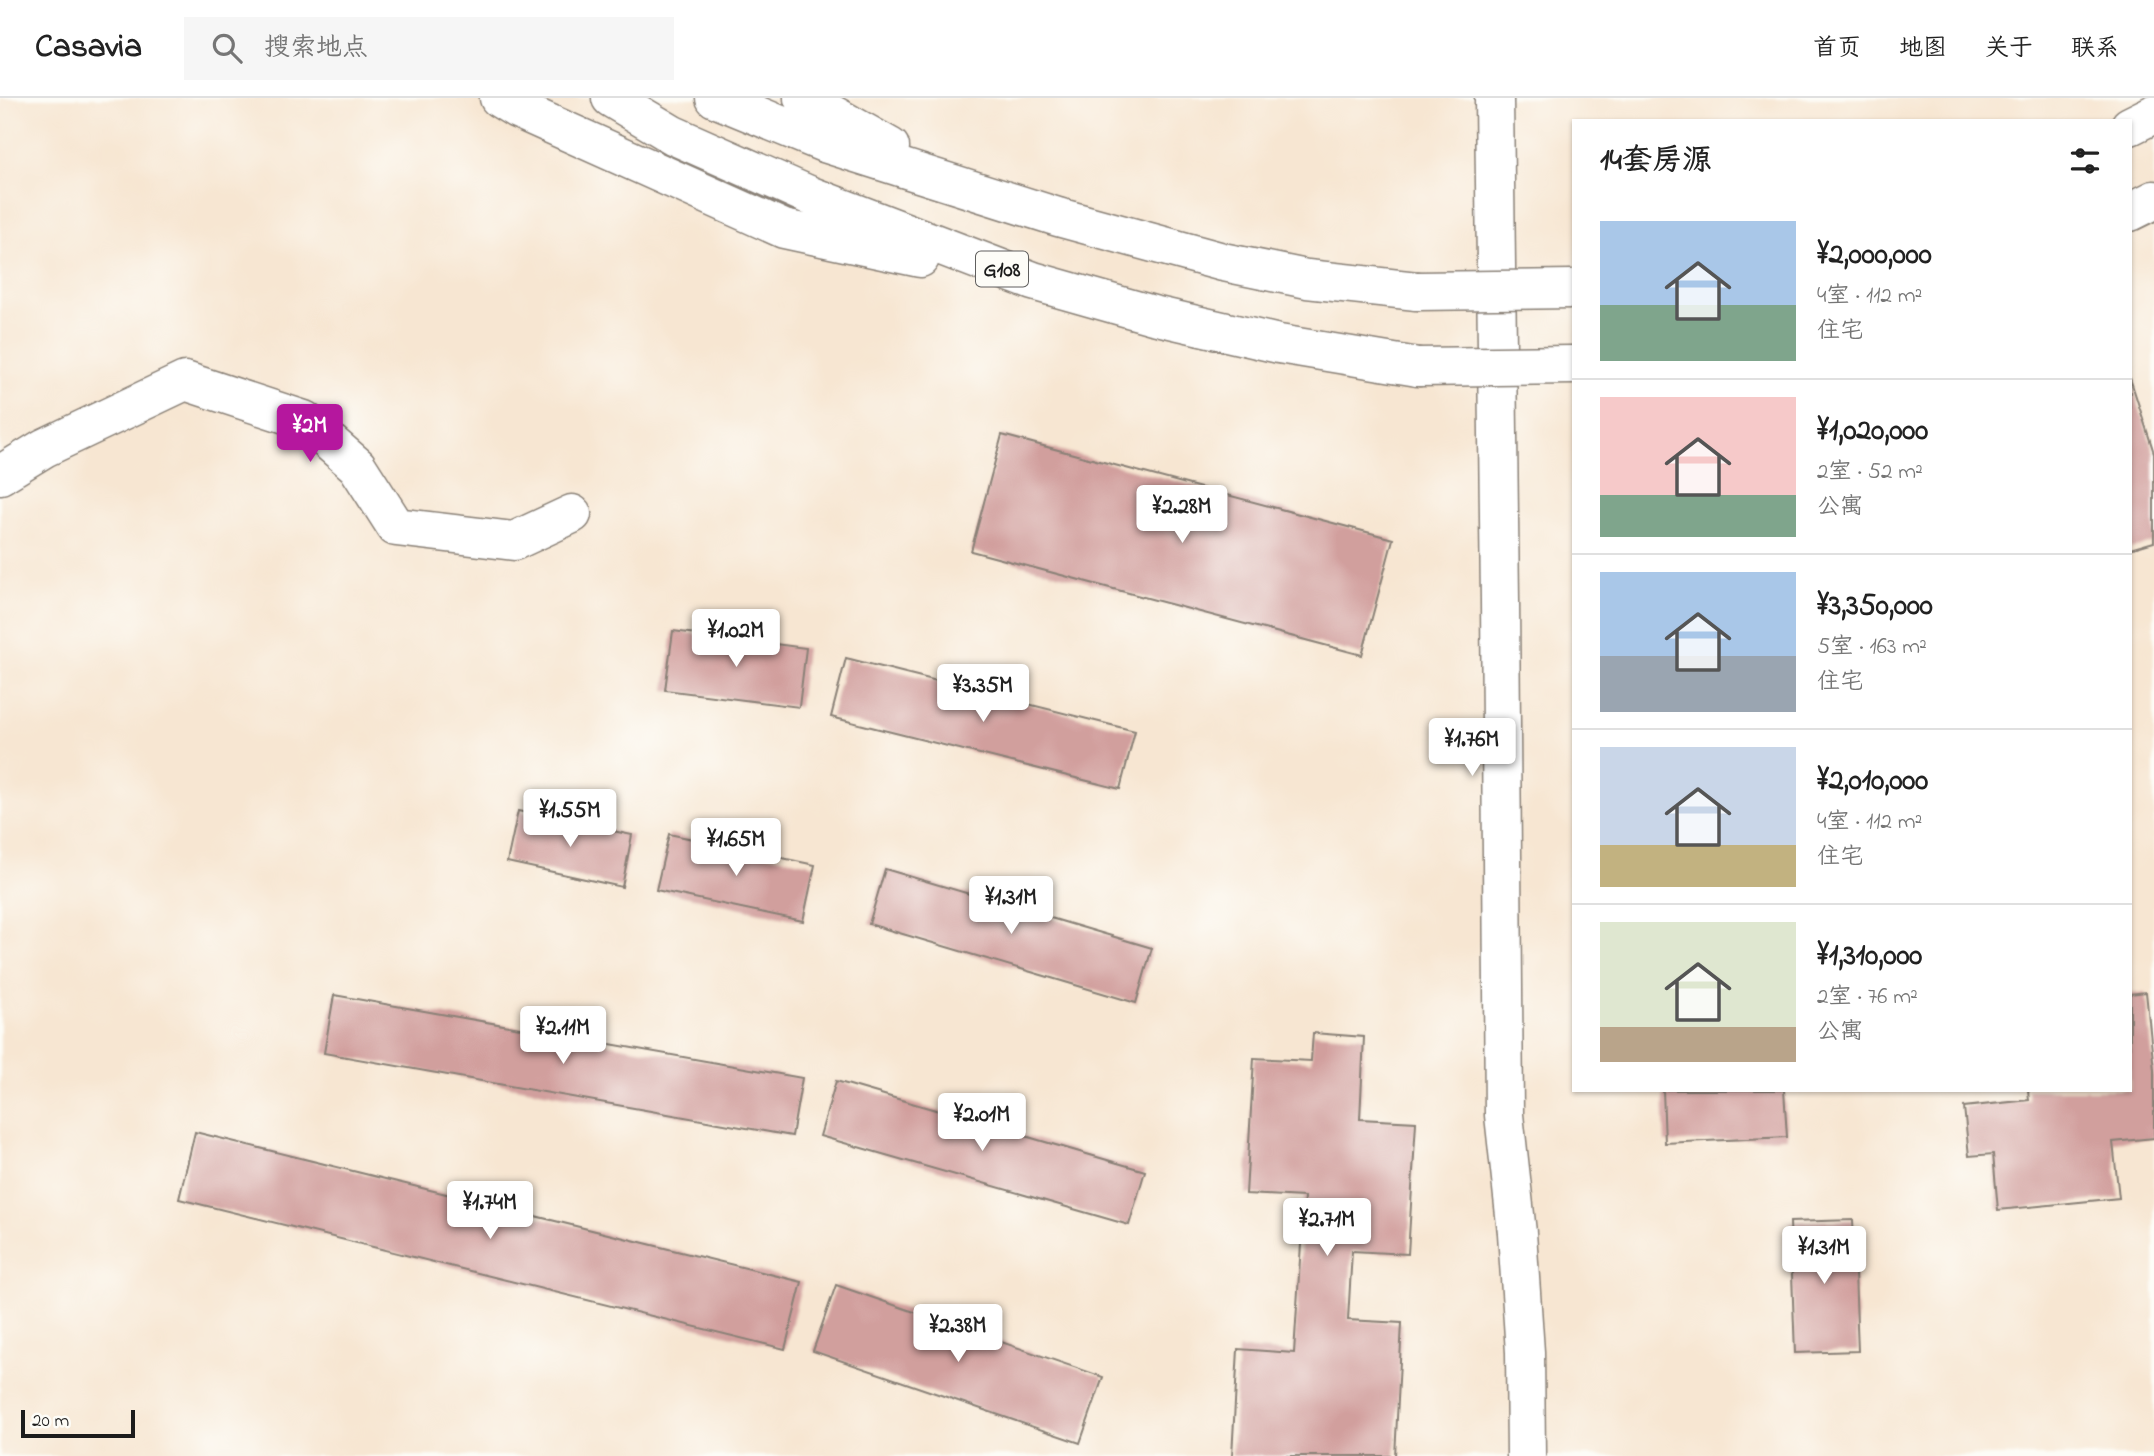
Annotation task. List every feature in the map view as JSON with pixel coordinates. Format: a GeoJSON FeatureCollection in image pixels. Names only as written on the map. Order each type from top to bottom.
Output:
{"type":"FeatureCollection","features":[{"type":"Feature","properties":{"kind":"main road"},"geometry":{"type":"LineString","coordinates":[[499,98],[784,229],[1033,281]]}},
{"type":"Feature","properties":{"kind":"main road","name":"G108"},"geometry":{"type":"LineString","coordinates":[[611,98],[673,135],[811,196],[1033,281],[1153,315],[1279,344],[1418,367],[1572,365]]}},
{"type":"Feature","properties":{"kind":"main road"},"geometry":{"type":"LineString","coordinates":[[715,98],[824,143],[1058,217],[1223,262],[1307,279],[1417,291],[1572,289]]}},
{"type":"Feature","properties":{"kind":"main road"},"geometry":{"type":"LineString","coordinates":[[803,98],[953,183]]}},
{"type":"Feature","properties":{"kind":"main road"},"geometry":{"type":"LineString","coordinates":[[1494,98],[1504,1115],[1517,1233],[1525,1352],[1526,1456]]}},
{"type":"Feature","properties":{"kind":"main road"},"geometry":{"type":"LineString","coordinates":[[2132,125],[2154,114]]}},
{"type":"Feature","properties":{"kind":"main road"},"geometry":{"type":"LineString","coordinates":[[2132,211],[2154,200]]}},
{"type":"Feature","properties":{"kind":"main road"},"geometry":{"type":"LineString","coordinates":[[0,475],[44,448],[185,381],[304,420],[357,466],[396,527],[514,541],[572,514]]}},
{"type":"Feature","properties":{"kind":"building"},"geometry":{"type":"Polygon","coordinates":[[[2132,384],[2154,453],[2154,542],[2132,548],[2132,384]]]}},
{"type":"Feature","properties":{"kind":"building"},"geometry":{"type":"Polygon","coordinates":[[[1002,435],[1393,539],[1362,655],[971,551],[1002,435]]]}},
{"type":"Feature","properties":{"kind":"building"},"geometry":{"type":"Polygon","coordinates":[[[673,631],[806,648],[799,707],[665,690],[673,631]]]}},
{"type":"Feature","properties":{"kind":"building"},"geometry":{"type":"Polygon","coordinates":[[[846,658],[1135,731],[1120,789],[831,717],[846,658]]]}},
{"type":"Feature","properties":{"kind":"building"},"geometry":{"type":"Polygon","coordinates":[[[518,811],[632,835],[622,887],[507,862],[518,811]]]}},
{"type":"Feature","properties":{"kind":"building"},"geometry":{"type":"Polygon","coordinates":[[[669,834],[815,865],[803,921],[656,890],[669,834]]]}},
{"type":"Feature","properties":{"kind":"building"},"geometry":{"type":"Polygon","coordinates":[[[885,869],[1152,948],[1136,1003],[869,924],[885,869]]]}},
{"type":"Feature","properties":{"kind":"building"},"geometry":{"type":"Polygon","coordinates":[[[2146,992],[2154,1070],[2154,1138],[2113,1142],[2119,1198],[1998,1210],[1993,1154],[1969,1156],[1964,1107],[2029,1100],[2028,1092],[2132,1092],[2132,994],[2146,992]]]}},
{"type":"Feature","properties":{"kind":"building"},"geometry":{"type":"Polygon","coordinates":[[[334,995],[802,1078],[792,1136],[324,1053],[334,995]]]}},
{"type":"Feature","properties":{"kind":"building"},"geometry":{"type":"Polygon","coordinates":[[[1313,1033],[1364,1037],[1360,1119],[1416,1122],[1408,1254],[1352,1251],[1348,1320],[1402,1323],[1395,1456],[1232,1456],[1238,1349],[1294,1353],[1304,1197],[1246,1194],[1254,1058],[1311,1061],[1313,1033]]]}},
{"type":"Feature","properties":{"kind":"building"},"geometry":{"type":"Polygon","coordinates":[[[836,1081],[1145,1171],[1129,1225],[820,1136],[836,1081]]]}},
{"type":"Feature","properties":{"kind":"building"},"geometry":{"type":"Polygon","coordinates":[[[1663,1092],[1784,1092],[1787,1137],[1665,1143],[1663,1092]]]}},
{"type":"Feature","properties":{"kind":"building"},"geometry":{"type":"Polygon","coordinates":[[[195,1132],[802,1282],[785,1349],[179,1199],[195,1132]]]}},
{"type":"Feature","properties":{"kind":"building"},"geometry":{"type":"Polygon","coordinates":[[[1853,1220],[1858,1351],[1795,1353],[1790,1222],[1853,1220]]]}},
{"type":"Feature","properties":{"kind":"building"},"geometry":{"type":"Polygon","coordinates":[[[836,1285],[1103,1377],[1080,1443],[813,1351],[836,1285]]]}}]}
